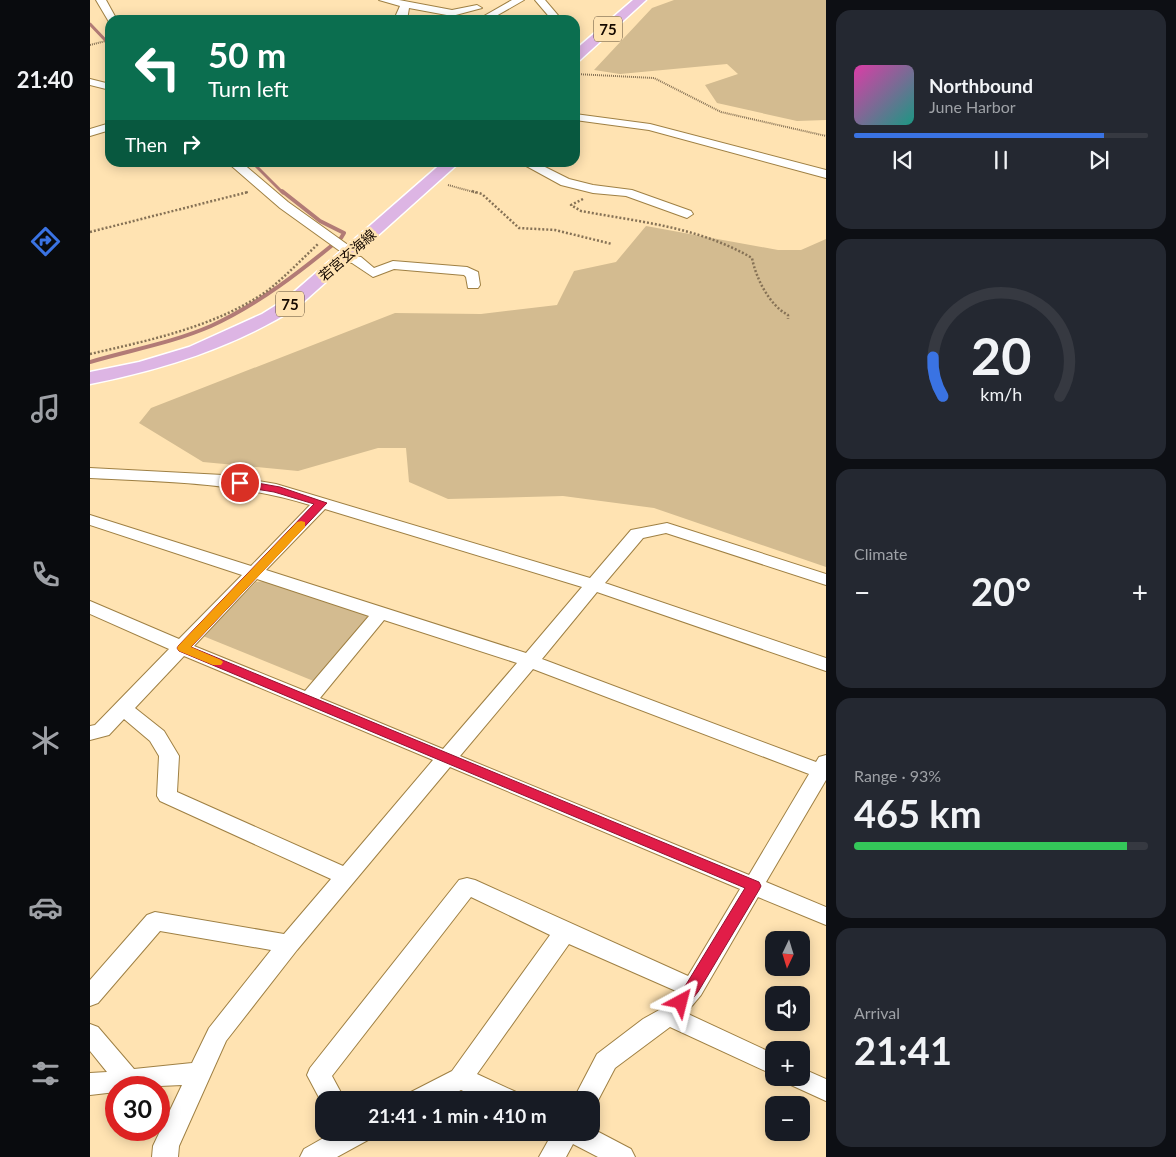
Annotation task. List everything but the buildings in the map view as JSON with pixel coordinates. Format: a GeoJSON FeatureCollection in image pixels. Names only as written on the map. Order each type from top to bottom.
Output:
{"type":"FeatureCollection","features":[{"type":"Feature","properties":{"kind":"main road","name":"75"},"geometry":{"type":"LineString","coordinates":[[580,50],[640,0]]}},
{"type":"Feature","properties":{"kind":"main road","name":"若宮玄海線"},"geometry":{"type":"LineString","coordinates":[[90,378],[192,353],[241,333],[292,303],[447,167]]}},
{"type":"Feature","properties":{"kind":"street"},"geometry":{"type":"LineString","coordinates":[[101,0],[109,15]]}},
{"type":"Feature","properties":{"kind":"street"},"geometry":{"type":"LineString","coordinates":[[384,0],[452,13],[477,8]]}},
{"type":"Feature","properties":{"kind":"street"},"geometry":{"type":"LineString","coordinates":[[491,15],[519,0]]}},
{"type":"Feature","properties":{"kind":"street"},"geometry":{"type":"LineString","coordinates":[[540,0],[553,15]]}},
{"type":"Feature","properties":{"kind":"street"},"geometry":{"type":"LineString","coordinates":[[401,15],[405,4]]}},
{"type":"Feature","properties":{"kind":"street"},"geometry":{"type":"LineString","coordinates":[[90,82],[105,86]]}},
{"type":"Feature","properties":{"kind":"street"},"geometry":{"type":"LineString","coordinates":[[580,118],[650,127],[826,174]]}},
{"type":"Feature","properties":{"kind":"street"},"geometry":{"type":"LineString","coordinates":[[90,133],[105,128]]}},
{"type":"Feature","properties":{"kind":"street"},"geometry":{"type":"LineString","coordinates":[[239,167],[347,255],[373,273],[392,265],[467,271],[473,275],[473,285]]}},
{"type":"Feature","properties":{"kind":"street"},"geometry":{"type":"LineString","coordinates":[[535,167],[565,182],[593,189],[628,193],[687,214]]}},
{"type":"Feature","properties":{"kind":"street"},"geometry":{"type":"LineString","coordinates":[[90,473],[223,480],[276,489],[595,585],[826,665]]}},
{"type":"Feature","properties":{"kind":"street"},"geometry":{"type":"LineString","coordinates":[[90,733],[102,730],[321,503]]}},
{"type":"Feature","properties":{"kind":"street"},"geometry":{"type":"LineString","coordinates":[[90,520],[530,661],[824,769],[693,988],[668,1016],[651,1026],[606,1061],[590,1091]]}},
{"type":"Feature","properties":{"kind":"street"},"geometry":{"type":"LineString","coordinates":[[165,1157],[166,1146],[217,1035],[289,944],[448,759],[637,534],[667,528],[826,580]]}},
{"type":"Feature","properties":{"kind":"street"},"geometry":{"type":"LineString","coordinates":[[90,607],[118,621],[826,916]]}},
{"type":"Feature","properties":{"kind":"street"},"geometry":{"type":"LineString","coordinates":[[308,700],[381,613]]}},
{"type":"Feature","properties":{"kind":"street"},"geometry":{"type":"LineString","coordinates":[[123,708],[157,736],[169,756],[167,796],[347,877]]}},
{"type":"Feature","properties":{"kind":"street"},"geometry":{"type":"LineString","coordinates":[[328,1091],[319,1075],[467,886],[565,932],[693,988]]}},
{"type":"Feature","properties":{"kind":"street"},"geometry":{"type":"LineString","coordinates":[[90,996],[155,921],[289,944]]}},
{"type":"Feature","properties":{"kind":"street"},"geometry":{"type":"LineString","coordinates":[[437,1091],[461,1078],[565,932]]}},
{"type":"Feature","properties":{"kind":"street"},"geometry":{"type":"LineString","coordinates":[[668,1016],[765,1061]]}},
{"type":"Feature","properties":{"kind":"street"},"geometry":{"type":"LineString","coordinates":[[90,1034],[125,1076]]}},
{"type":"Feature","properties":{"kind":"street"},"geometry":{"type":"LineString","coordinates":[[168,1076],[198,1073]]}},
{"type":"Feature","properties":{"kind":"street"},"geometry":{"type":"LineString","coordinates":[[461,1078],[489,1091]]}},
{"type":"Feature","properties":{"kind":"street"},"geometry":{"type":"LineString","coordinates":[[90,1084],[105,1082]]}},
{"type":"Feature","properties":{"kind":"street"},"geometry":{"type":"LineString","coordinates":[[810,1083],[826,1090]]}},
{"type":"Feature","properties":{"kind":"street"},"geometry":{"type":"LineString","coordinates":[[313,1157],[341,1141]]}},
{"type":"Feature","properties":{"kind":"street"},"geometry":{"type":"LineString","coordinates":[[552,1157],[562,1141]]}},
{"type":"Feature","properties":{"kind":"street"},"geometry":{"type":"LineString","coordinates":[[591,1141],[622,1157]]}},
{"type":"Feature","properties":{"kind":"path"},"geometry":{"type":"LineString","coordinates":[[90,45],[105,41]]}},
{"type":"Feature","properties":{"kind":"path"},"geometry":{"type":"LineString","coordinates":[[580,74],[654,78],[721,112],[826,136]]}},
{"type":"Feature","properties":{"kind":"path"},"geometry":{"type":"LineString","coordinates":[[430,182],[448,184],[482,194],[519,228],[555,230],[612,244]]}},
{"type":"Feature","properties":{"kind":"path"},"geometry":{"type":"LineString","coordinates":[[90,232],[263,188]]}},
{"type":"Feature","properties":{"kind":"path"},"geometry":{"type":"LineString","coordinates":[[593,189],[594,192],[571,204],[581,211],[653,223],[707,238],[746,254],[752,258],[755,274],[779,310],[788,315],[788,319]]}},
{"type":"Feature","properties":{"kind":"path"},"geometry":{"type":"LineString","coordinates":[[90,354],[180,332],[237,308],[261,295],[319,244],[329,239]]}},
{"type":"Feature","properties":{"kind":"shaded area"},"geometry":{"type":"Polygon","coordinates":[[[674,0],[826,0],[826,120],[797,121],[717,103],[705,85],[738,74],[727,64],[620,74],[594,70],[652,8],[674,0]]]}},
{"type":"Feature","properties":{"kind":"shaded area"},"geometry":{"type":"Polygon","coordinates":[[[646,226],[778,250],[801,250],[826,239],[826,567],[654,508],[563,496],[448,499],[409,482],[406,448],[378,448],[298,471],[203,462],[139,423],[151,408],[395,313],[481,314],[557,305],[574,271],[616,262],[646,226]]]}},
{"type":"Feature","properties":{"kind":"shaded area"},"geometry":{"type":"Polygon","coordinates":[[[264,581],[367,615],[369,620],[316,682],[203,636],[256,582],[264,581]]]}},
{"type":"Feature","properties":{"kind":"waterway"},"geometry":{"type":"LineString","coordinates":[[90,24],[105,40]]}},
{"type":"Feature","properties":{"kind":"waterway"},"geometry":{"type":"LineString","coordinates":[[257,167],[283,193]]}},
{"type":"Feature","properties":{"kind":"waterway"},"geometry":{"type":"LineString","coordinates":[[90,362],[151,346],[211,326],[263,297],[311,263],[341,238],[344,233],[320,221],[282,191]]}},
{"type":"Feature","properties":{"kind":"slow traffic"},"geometry":{"type":"LineString","coordinates":[[217,662],[183,648],[301,525]]}},
{"type":"Feature","properties":{"kind":"route"},"geometry":{"type":"LineString","coordinates":[[240,483],[276,489],[321,503],[183,648],[754,886],[693,988],[681,1002]]}}]}
